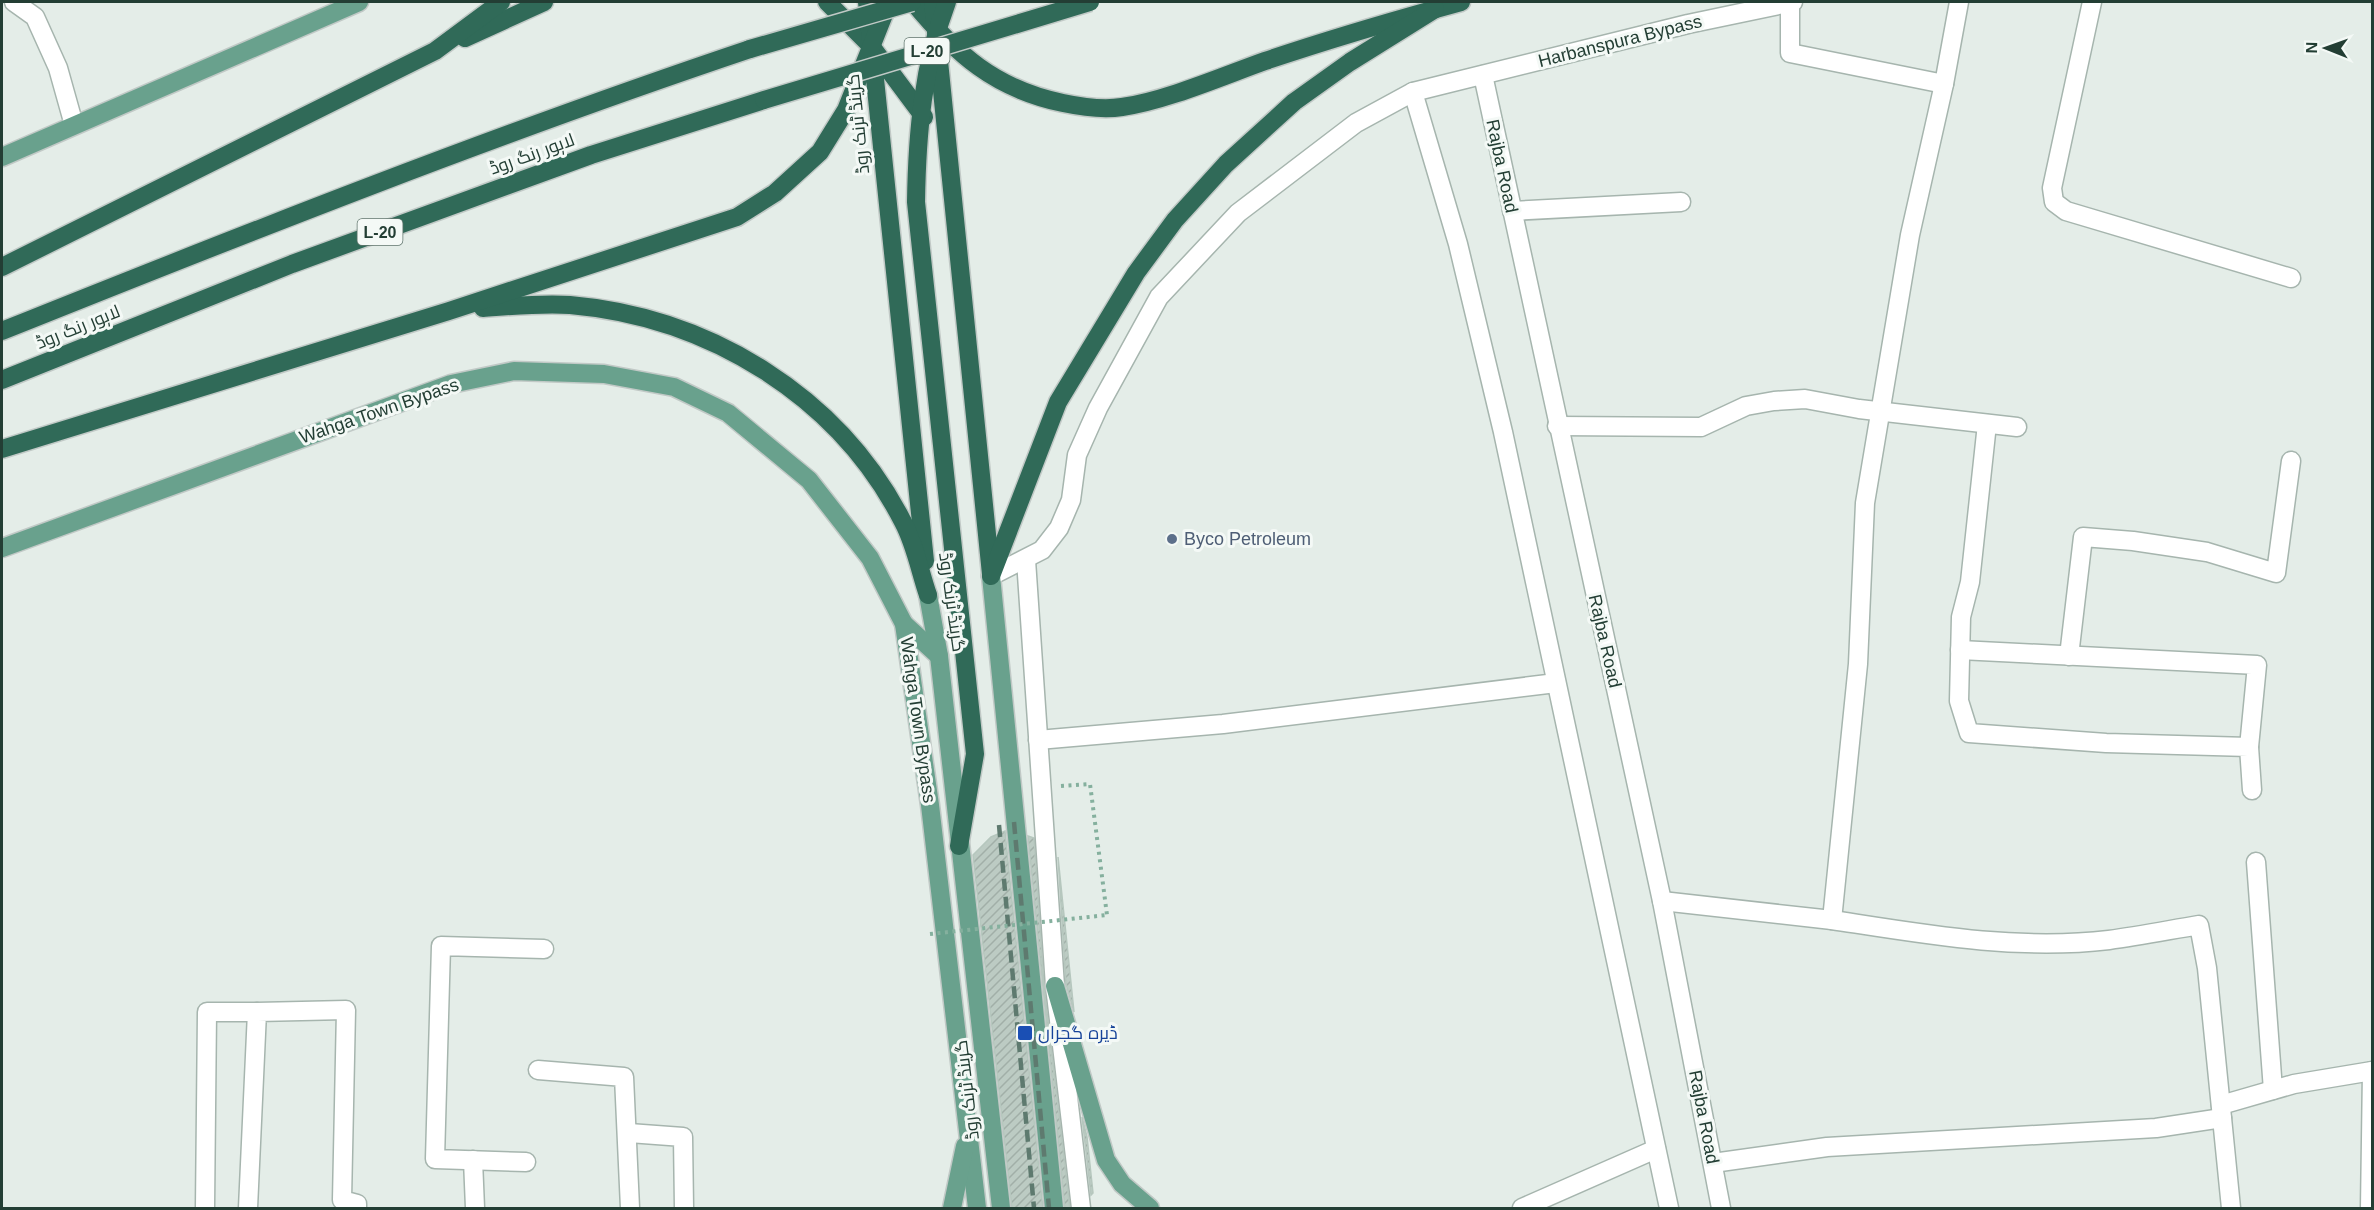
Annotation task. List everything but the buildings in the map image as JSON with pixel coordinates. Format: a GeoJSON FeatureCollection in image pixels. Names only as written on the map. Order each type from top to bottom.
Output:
{"type":"FeatureCollection","features":[{"type":"Feature","properties":{"kind":"highway"},"geometry":{"type":"LineString","coordinates":[[435,51],[501,2]]}},
{"type":"Feature","properties":{"kind":"highway"},"geometry":{"type":"LineString","coordinates":[[2,267],[435,51],[525,13],[544,2]]}},
{"type":"Feature","properties":{"kind":"highway"},"geometry":{"type":"LineString","coordinates":[[827,2],[872,46],[921,112],[948,162]]}},
{"type":"Feature","properties":{"kind":"highway","name":"گرینڈ ٹرنک روڈ"},"geometry":{"type":"LineString","coordinates":[[867,2],[928,595]]}},
{"type":"Feature","properties":{"kind":"highway"},"geometry":{"type":"LineString","coordinates":[[2,449],[449,311],[737,217],[775,193],[820,152],[846,110],[889,2]]}},
{"type":"Feature","properties":{"kind":"highway"},"geometry":{"type":"LineString","coordinates":[[913,2],[936,30],[966,60],[1000,82],[1036,98],[1081,107],[1122,107],[1170,94],[1342,35],[1461,2]]}},
{"type":"Feature","properties":{"kind":"highway","name":"لاہور رنگ روڈ"},"geometry":{"type":"LineString","coordinates":[[2,331],[273,222],[570,109],[750,49],[913,2]]}},
{"type":"Feature","properties":{"kind":"highway"},"geometry":{"type":"LineString","coordinates":[[933,2],[991,576]]}},
{"type":"Feature","properties":{"kind":"highway"},"geometry":{"type":"LineString","coordinates":[[947,2],[936,30],[921,112],[916,202],[975,754],[959,846]]}},
{"type":"Feature","properties":{"kind":"highway","name":"لاہور رنگ روڈ"},"geometry":{"type":"LineString","coordinates":[[2,380],[292,264],[591,154],[1090,2]]}},
{"type":"Feature","properties":{"kind":"highway"},"geometry":{"type":"LineString","coordinates":[[991,576],[1058,402],[1137,273],[1175,220],[1226,164],[1294,102],[1350,62],[1436,9]]}},
{"type":"Feature","properties":{"kind":"highway"},"geometry":{"type":"LineString","coordinates":[[449,311],[516,305],[569,305],[645,316],[705,337],[766,370],[824,416],[865,462],[904,523],[928,595]]}},
{"type":"Feature","properties":{"kind":"main road"},"geometry":{"type":"LineString","coordinates":[[2,157],[359,2]]}},
{"type":"Feature","properties":{"kind":"main road","name":"Wahga Town Bypass"},"geometry":{"type":"LineString","coordinates":[[2,548],[451,384],[514,370],[604,375],[674,387],[728,413],[809,480],[870,558],[904,624],[930,805],[977,1209]]}},
{"type":"Feature","properties":{"kind":"main road"},"geometry":{"type":"LineString","coordinates":[[991,576],[1054,1209]]}},
{"type":"Feature","properties":{"kind":"main road","name":"گرینڈ ٹرنک روڈ"},"geometry":{"type":"LineString","coordinates":[[928,595],[939,656],[1001,1209]]}},
{"type":"Feature","properties":{"kind":"main road"},"geometry":{"type":"LineString","coordinates":[[904,624],[939,656]]}},
{"type":"Feature","properties":{"kind":"main road"},"geometry":{"type":"LineString","coordinates":[[1055,986],[1106,1160],[1122,1184],[1150,1209]]}},
{"type":"Feature","properties":{"kind":"main road"},"geometry":{"type":"LineString","coordinates":[[952,1209],[969,1125]]}},
{"type":"Feature","properties":{"kind":"street"},"geometry":{"type":"LineString","coordinates":[[14,2],[35,17],[58,68],[74,125]]}},
{"type":"Feature","properties":{"kind":"street"},"geometry":{"type":"LineString","coordinates":[[1792,2],[1790,53],[1944,84]]}},
{"type":"Feature","properties":{"kind":"street","name":"Harbanspura Bypass"},"geometry":{"type":"LineString","coordinates":[[991,576],[1026,560],[1051,540],[1066,516],[1077,455],[1098,408],[1159,297],[1238,213],[1356,123],[1413,92],[1792,2]]}},
{"type":"Feature","properties":{"kind":"street"},"geometry":{"type":"LineString","coordinates":[[1832,920],[1858,664],[1865,504],[1910,235],[1944,84],[1959,2]]}},
{"type":"Feature","properties":{"kind":"street"},"geometry":{"type":"LineString","coordinates":[[2092,2],[2052,188],[2054,202],[2066,211],[2291,278]]}},
{"type":"Feature","properties":{"kind":"street","name":"Rajba Road"},"geometry":{"type":"LineString","coordinates":[[1483,75],[1557,426],[1662,902],[1721,1209]]}},
{"type":"Feature","properties":{"kind":"street"},"geometry":{"type":"LineString","coordinates":[[1413,92],[1461,255],[1669,1209]]}},
{"type":"Feature","properties":{"kind":"street"},"geometry":{"type":"LineString","coordinates":[[1512,211],[1681,202]]}},
{"type":"Feature","properties":{"kind":"street"},"geometry":{"type":"LineString","coordinates":[[1557,426],[1701,427],[1746,406],[1805,399],[1880,411],[2017,427]]}},
{"type":"Feature","properties":{"kind":"street"},"geometry":{"type":"LineString","coordinates":[[1987,424],[1970,582],[1962,617],[1960,650],[1959,701],[1969,733],[2106,743],[2249,747]]}},
{"type":"Feature","properties":{"kind":"street"},"geometry":{"type":"LineString","coordinates":[[2068,656],[2083,537],[2133,541],[2207,552],[2276,573],[2291,462]]}},
{"type":"Feature","properties":{"kind":"street"},"geometry":{"type":"LineString","coordinates":[[1026,560],[1055,986],[1081,1209]]}},
{"type":"Feature","properties":{"kind":"street"},"geometry":{"type":"LineString","coordinates":[[1960,650],[2257,665],[2249,747],[2252,790]]}},
{"type":"Feature","properties":{"kind":"street"},"geometry":{"type":"LineString","coordinates":[[1038,740],[1223,724],[1556,683]]}},
{"type":"Feature","properties":{"kind":"street"},"geometry":{"type":"LineString","coordinates":[[2256,862],[2273,1090]]}},
{"type":"Feature","properties":{"kind":"street"},"geometry":{"type":"LineString","coordinates":[[1662,902],[1832,920],[1965,940],[2008,942],[2108,940],[2199,925],[2207,968],[2231,1209]]}},
{"type":"Feature","properties":{"kind":"street"},"geometry":{"type":"LineString","coordinates":[[526,1162],[435,1158],[441,946],[544,949]]}},
{"type":"Feature","properties":{"kind":"street"},"geometry":{"type":"LineString","coordinates":[[205,1209],[207,1012],[346,1010],[342,1200],[357,1204],[357,1209]]}},
{"type":"Feature","properties":{"kind":"street"},"geometry":{"type":"LineString","coordinates":[[248,1209],[257,1012]]}},
{"type":"Feature","properties":{"kind":"street"},"geometry":{"type":"LineString","coordinates":[[538,1070],[624,1077],[629,1133],[630,1209]]}},
{"type":"Feature","properties":{"kind":"street"},"geometry":{"type":"LineString","coordinates":[[1713,1163],[1827,1147],[2156,1128],[2222,1112],[2273,1090],[2294,1084],[2372,1071],[2370,1209]]}},
{"type":"Feature","properties":{"kind":"street"},"geometry":{"type":"LineString","coordinates":[[629,1133],[683,1137],[684,1209]]}},
{"type":"Feature","properties":{"kind":"street"},"geometry":{"type":"LineString","coordinates":[[1521,1209],[1656,1149]]}},
{"type":"Feature","properties":{"kind":"street"},"geometry":{"type":"LineString","coordinates":[[473,1160],[475,1209]]}},
{"type":"Feature","properties":{"kind":"path"},"geometry":{"type":"LineString","coordinates":[[930,934],[1107,915],[1090,784],[1041,787]]}},
{"type":"Feature","properties":{"kind":"railway"},"geometry":{"type":"LineString","coordinates":[[1014,822],[1049,1208]]}},
{"type":"Feature","properties":{"kind":"railway"},"geometry":{"type":"LineString","coordinates":[[999,825],[1034,1208]]}},
{"type":"Feature","properties":{"kind":"place","name":"Byco Petroleum"},"geometry":{"type":"Point","coordinates":[1172,539]}},
{"type":"Feature","properties":{"kind":"place","name":"ڈیرہ گجراں"},"geometry":{"type":"Point","coordinates":[1025,1033]}}]}
